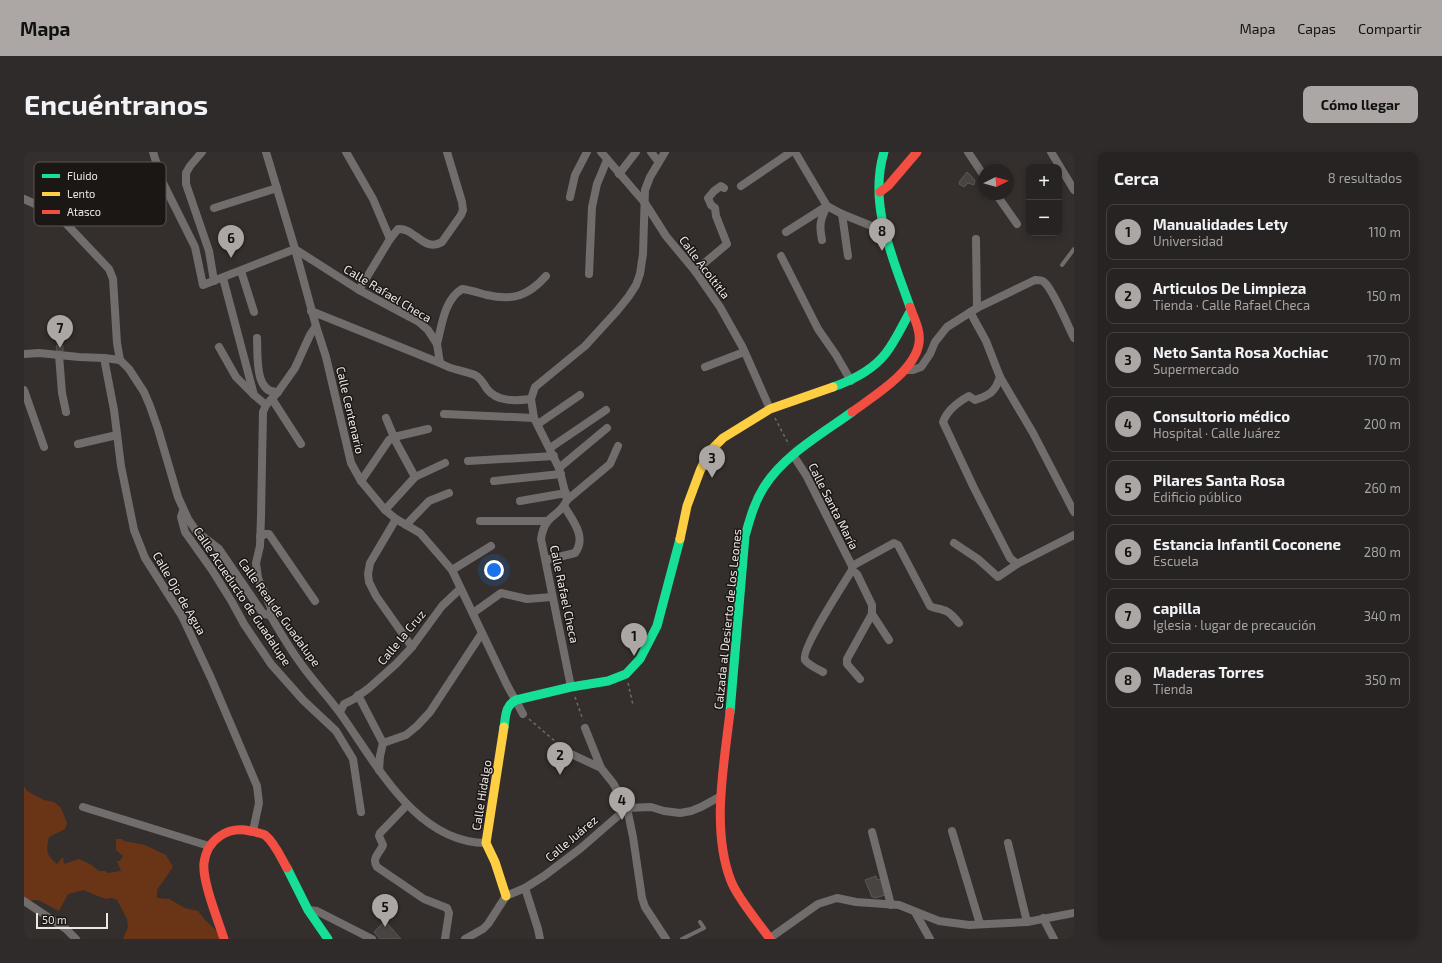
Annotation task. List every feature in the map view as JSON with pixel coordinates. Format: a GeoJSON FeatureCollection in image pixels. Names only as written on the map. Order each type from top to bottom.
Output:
{"type":"FeatureCollection","features":[{"type":"Feature","properties":{"kind":"street"},"geometry":{"type":"LineString","coordinates":[[153,152],[156,162]]}},
{"type":"Feature","properties":{"kind":"street"},"geometry":{"type":"LineString","coordinates":[[202,152],[186,173],[186,184],[209,251],[214,281]]}},
{"type":"Feature","properties":{"kind":"street","name":"Calle Centenario"},"geometry":{"type":"LineString","coordinates":[[266,152],[295,249],[311,311],[326,357],[352,463],[361,481],[385,510],[396,519],[420,534],[452,570],[507,685],[523,714]]}},
{"type":"Feature","properties":{"kind":"street"},"geometry":{"type":"LineString","coordinates":[[346,152],[373,199],[390,239]]}},
{"type":"Feature","properties":{"kind":"street"},"geometry":{"type":"LineString","coordinates":[[359,290],[397,230],[400,228],[406,230],[427,244],[437,245],[442,242],[461,215],[463,210],[462,202],[447,152]]}},
{"type":"Feature","properties":{"kind":"street"},"geometry":{"type":"LineString","coordinates":[[570,197],[575,175],[587,152]]}},
{"type":"Feature","properties":{"kind":"street","name":"Calle Acoltitla"},"geometry":{"type":"LineString","coordinates":[[601,152],[644,203],[666,236],[695,272],[720,307],[744,352],[770,409]]}},
{"type":"Feature","properties":{"kind":"street"},"geometry":{"type":"LineString","coordinates":[[619,174],[636,152]]}},
{"type":"Feature","properties":{"kind":"street"},"geometry":{"type":"LineString","coordinates":[[651,152],[658,161]]}},
{"type":"Feature","properties":{"kind":"street"},"geometry":{"type":"LineString","coordinates":[[546,560],[575,553],[580,547],[581,536],[566,500],[560,471],[536,421],[531,400],[535,387],[585,346],[617,311],[633,290],[640,274],[643,254],[645,190],[658,161],[665,152]]}},
{"type":"Feature","properties":{"kind":"street"},"geometry":{"type":"LineString","coordinates":[[741,186],[791,152]]}},
{"type":"Feature","properties":{"kind":"street"},"geometry":{"type":"LineString","coordinates":[[795,152],[827,206],[842,214],[884,231]]}},
{"type":"Feature","properties":{"kind":"street","name":"Calzada al Desierto de los Leones"},"geometry":{"type":"LineString","coordinates":[[770,938],[738,894],[727,869],[723,856],[721,840],[721,796],[735,662],[745,536],[752,508],[764,487],[774,474],[793,455],[877,394],[905,370],[913,360],[919,338],[884,231],[880,208],[880,166],[884,152]]}},
{"type":"Feature","properties":{"kind":"street"},"geometry":{"type":"LineString","coordinates":[[880,192],[888,186],[917,152]]}},
{"type":"Feature","properties":{"kind":"street"},"geometry":{"type":"LineString","coordinates":[[968,152],[978,167]]}},
{"type":"Feature","properties":{"kind":"street"},"geometry":{"type":"LineString","coordinates":[[1051,152],[1074,190]]}},
{"type":"Feature","properties":{"kind":"street"},"geometry":{"type":"LineString","coordinates":[[589,274],[592,208],[597,184],[608,160]]}},
{"type":"Feature","properties":{"kind":"street"},"geometry":{"type":"LineString","coordinates":[[695,272],[727,244],[716,216],[715,208],[711,205],[708,198],[721,186],[724,188]]}},
{"type":"Feature","properties":{"kind":"street"},"geometry":{"type":"LineString","coordinates":[[214,208],[277,188]]}},
{"type":"Feature","properties":{"kind":"street"},"geometry":{"type":"LineString","coordinates":[[166,189],[195,247],[203,285],[295,249]]}},
{"type":"Feature","properties":{"kind":"street"},"geometry":{"type":"LineString","coordinates":[[24,199],[34,204]]}},
{"type":"Feature","properties":{"kind":"street"},"geometry":{"type":"LineString","coordinates":[[1000,200],[1017,224]]}},
{"type":"Feature","properties":{"kind":"street"},"geometry":{"type":"LineString","coordinates":[[786,232],[827,206]]}},
{"type":"Feature","properties":{"kind":"street"},"geometry":{"type":"LineString","coordinates":[[822,240],[819,227],[820,219],[827,206]]}},
{"type":"Feature","properties":{"kind":"street"},"geometry":{"type":"LineString","coordinates":[[842,214],[848,256]]}},
{"type":"Feature","properties":{"kind":"street"},"geometry":{"type":"LineString","coordinates":[[24,354],[120,360],[117,343],[113,279],[109,269],[68,226]]}},
{"type":"Feature","properties":{"kind":"street"},"geometry":{"type":"LineString","coordinates":[[976,239],[974,310],[1000,377],[1033,433],[1074,512]]}},
{"type":"Feature","properties":{"kind":"street","name":"Calle Rafael Checa"},"geometry":{"type":"LineString","coordinates":[[295,249],[359,290],[418,322],[428,330],[437,344],[440,363]]}},
{"type":"Feature","properties":{"kind":"street"},"geometry":{"type":"LineString","coordinates":[[781,256],[818,329],[836,355],[850,381]]}},
{"type":"Feature","properties":{"kind":"street"},"geometry":{"type":"LineString","coordinates":[[241,271],[254,312]]}},
{"type":"Feature","properties":{"kind":"street"},"geometry":{"type":"LineString","coordinates":[[437,344],[446,310],[452,299],[462,289],[504,298],[514,297],[527,292],[539,284],[546,276]]}},
{"type":"Feature","properties":{"kind":"street"},"geometry":{"type":"LineString","coordinates":[[223,278],[254,395]]}},
{"type":"Feature","properties":{"kind":"street"},"geometry":{"type":"LineString","coordinates":[[905,370],[913,370],[920,367],[935,342],[947,327],[974,310],[1035,280],[1044,282],[1052,292],[1071,322],[1074,338]]}},
{"type":"Feature","properties":{"kind":"street"},"geometry":{"type":"LineString","coordinates":[[516,700],[571,687],[608,681],[626,674],[640,659],[657,626],[687,506],[700,471],[713,448],[723,438],[770,409],[850,381],[870,369],[887,352],[911,310]]}},
{"type":"Feature","properties":{"kind":"street"},"geometry":{"type":"LineString","coordinates":[[311,311],[440,363],[447,368],[476,375],[482,379],[488,390],[505,399],[516,401],[531,400]]}},
{"type":"Feature","properties":{"kind":"street"},"geometry":{"type":"LineString","coordinates":[[270,615],[271,608],[258,578],[256,563],[260,538],[263,412],[295,368],[310,335],[316,326]]}},
{"type":"Feature","properties":{"kind":"street"},"geometry":{"type":"LineString","coordinates":[[257,338],[258,375],[267,389],[273,392],[278,392]]}},
{"type":"Feature","properties":{"kind":"street"},"geometry":{"type":"LineString","coordinates":[[219,347],[236,377],[254,395],[269,402],[301,444]]}},
{"type":"Feature","properties":{"kind":"street"},"geometry":{"type":"LineString","coordinates":[[705,367],[744,352]]}},
{"type":"Feature","properties":{"kind":"street"},"geometry":{"type":"LineString","coordinates":[[59,355],[62,393],[66,412]]}},
{"type":"Feature","properties":{"kind":"street","name":"Calle Ojo de Agua"},"geometry":{"type":"LineString","coordinates":[[104,358],[114,410],[120,466],[134,530],[145,558],[182,616],[211,678],[257,786],[258,803],[253,831]]}},
{"type":"Feature","properties":{"kind":"street","name":"Calle Real de Guadalupe"},"geometry":{"type":"LineString","coordinates":[[120,360],[129,369],[147,399],[158,429],[183,510],[197,532],[219,549],[262,612],[270,615],[299,662],[340,712],[379,770],[407,805],[447,835],[473,843],[486,843]]}},
{"type":"Feature","properties":{"kind":"street"},"geometry":{"type":"LineString","coordinates":[[1000,377],[993,392],[975,400],[969,396],[962,400],[946,415],[943,422],[974,488],[1010,558],[1017,564]]}},
{"type":"Feature","properties":{"kind":"street"},"geometry":{"type":"LineString","coordinates":[[24,390],[44,447]]}},
{"type":"Feature","properties":{"kind":"street"},"geometry":{"type":"LineString","coordinates":[[444,414],[536,421],[580,395]]}},
{"type":"Feature","properties":{"kind":"street"},"geometry":{"type":"LineString","coordinates":[[550,448],[606,410]]}},
{"type":"Feature","properties":{"kind":"street"},"geometry":{"type":"LineString","coordinates":[[386,418],[394,437],[415,477]]}},
{"type":"Feature","properties":{"kind":"street"},"geometry":{"type":"LineString","coordinates":[[494,481],[560,471],[607,428]]}},
{"type":"Feature","properties":{"kind":"street"},"geometry":{"type":"LineString","coordinates":[[361,481],[389,440],[394,437],[428,429]]}},
{"type":"Feature","properties":{"kind":"street"},"geometry":{"type":"LineString","coordinates":[[78,444],[116,435]]}},
{"type":"Feature","properties":{"kind":"street"},"geometry":{"type":"LineString","coordinates":[[480,521],[547,521],[566,500],[610,464],[618,446]]}},
{"type":"Feature","properties":{"kind":"street","name":"Calle Santa María"},"geometry":{"type":"LineString","coordinates":[[793,455],[806,475],[852,568],[857,574],[872,605],[872,614],[888,640]]}},
{"type":"Feature","properties":{"kind":"street"},"geometry":{"type":"LineString","coordinates":[[468,461],[554,456]]}},
{"type":"Feature","properties":{"kind":"street"},"geometry":{"type":"LineString","coordinates":[[385,510],[415,477],[445,463]]}},
{"type":"Feature","properties":{"kind":"street"},"geometry":{"type":"LineString","coordinates":[[406,525],[429,501],[449,492]]}},
{"type":"Feature","properties":{"kind":"street"},"geometry":{"type":"LineString","coordinates":[[520,500],[566,500]]}},
{"type":"Feature","properties":{"kind":"street","name":"Calle Acueducto de Guadalupe"},"geometry":{"type":"LineString","coordinates":[[183,510],[181,518],[185,532],[212,570],[244,624],[271,664],[303,700],[336,731],[353,759],[361,812]]}},
{"type":"Feature","properties":{"kind":"street"},"geometry":{"type":"LineString","coordinates":[[396,519],[370,563],[368,574],[369,582],[376,596],[412,647]]}},
{"type":"Feature","properties":{"kind":"street","name":"Calle Rafael Checa"},"geometry":{"type":"LineString","coordinates":[[547,521],[542,530],[541,539],[571,687]]}},
{"type":"Feature","properties":{"kind":"street"},"geometry":{"type":"LineString","coordinates":[[260,538],[265,534],[269,534],[315,601]]}},
{"type":"Feature","properties":{"kind":"street"},"geometry":{"type":"LineString","coordinates":[[954,543],[978,559],[998,577],[1017,564],[1074,535]]}},
{"type":"Feature","properties":{"kind":"street"},"geometry":{"type":"LineString","coordinates":[[823,672],[805,660],[804,655],[814,632],[852,568],[894,543],[898,545],[930,606],[936,610],[944,610],[959,623]]}},
{"type":"Feature","properties":{"kind":"street"},"geometry":{"type":"LineString","coordinates":[[452,570],[490,546]]}},
{"type":"Feature","properties":{"kind":"street","name":"Calle la Cruz"},"geometry":{"type":"LineString","coordinates":[[340,712],[344,704],[369,688],[396,664],[412,647],[442,606],[460,589]]}},
{"type":"Feature","properties":{"kind":"street"},"geometry":{"type":"LineString","coordinates":[[473,613],[501,593],[528,599],[552,597]]}},
{"type":"Feature","properties":{"kind":"street"},"geometry":{"type":"LineString","coordinates":[[860,679],[847,664],[846,659],[872,614]]}},
{"type":"Feature","properties":{"kind":"street"},"geometry":{"type":"LineString","coordinates":[[383,743],[406,735],[430,712],[482,633]]}},
{"type":"Feature","properties":{"kind":"street"},"geometry":{"type":"LineString","coordinates":[[358,695],[383,743],[379,770]]}},
{"type":"Feature","properties":{"kind":"street","name":"Calle Hidalgo"},"geometry":{"type":"LineString","coordinates":[[506,896],[486,843],[506,712],[509,704],[516,700]]}},
{"type":"Feature","properties":{"kind":"street"},"geometry":{"type":"LineString","coordinates":[[585,728],[601,768],[613,783],[627,808],[642,898],[645,907],[666,939]]}},
{"type":"Feature","properties":{"kind":"street"},"geometry":{"type":"LineString","coordinates":[[569,753],[601,768]]}},
{"type":"Feature","properties":{"kind":"street"},"geometry":{"type":"LineString","coordinates":[[627,808],[651,808],[680,813],[701,807],[721,796]]}},
{"type":"Feature","properties":{"kind":"street"},"geometry":{"type":"LineString","coordinates":[[407,805],[380,833],[379,836],[384,845],[374,860],[377,867],[424,899],[449,910],[445,939]]}},
{"type":"Feature","properties":{"kind":"street"},"geometry":{"type":"LineString","coordinates":[[83,807],[209,846]]}},
{"type":"Feature","properties":{"kind":"street","name":"Calle Juárez"},"geometry":{"type":"LineString","coordinates":[[506,896],[525,888],[544,876],[581,848],[608,822],[627,808]]}},
{"type":"Feature","properties":{"kind":"street"},"geometry":{"type":"LineString","coordinates":[[224,939],[204,876],[204,862],[209,846],[218,837],[241,829],[264,834],[269,839],[287,868],[308,910],[328,939]]}},
{"type":"Feature","properties":{"kind":"street"},"geometry":{"type":"LineString","coordinates":[[952,831],[980,924]]}},
{"type":"Feature","properties":{"kind":"street"},"geometry":{"type":"LineString","coordinates":[[872,832],[891,904]]}},
{"type":"Feature","properties":{"kind":"street"},"geometry":{"type":"LineString","coordinates":[[1008,843],[1027,922]]}},
{"type":"Feature","properties":{"kind":"street"},"geometry":{"type":"LineString","coordinates":[[525,888],[540,939]]}},
{"type":"Feature","properties":{"kind":"street"},"geometry":{"type":"LineString","coordinates":[[465,939],[483,929],[488,924],[506,896]]}},
{"type":"Feature","properties":{"kind":"street"},"geometry":{"type":"LineString","coordinates":[[770,938],[818,904],[837,898],[856,902],[899,905],[938,921],[969,925],[1027,922],[1074,913]]}},
{"type":"Feature","properties":{"kind":"street"},"geometry":{"type":"LineString","coordinates":[[24,901],[66,929],[76,939]]}},
{"type":"Feature","properties":{"kind":"street"},"geometry":{"type":"LineString","coordinates":[[308,910],[317,911],[372,939]]}},
{"type":"Feature","properties":{"kind":"street"},"geometry":{"type":"LineString","coordinates":[[915,912],[930,939]]}},
{"type":"Feature","properties":{"kind":"street"},"geometry":{"type":"LineString","coordinates":[[1043,918],[1054,939]]}},
{"type":"Feature","properties":{"kind":"lane"},"geometry":{"type":"LineString","coordinates":[[1062,265],[1074,249]]}},
{"type":"Feature","properties":{"kind":"lane"},"geometry":{"type":"LineString","coordinates":[[682,939],[704,928],[700,922]]}},
{"type":"Feature","properties":{"kind":"path","name":"Calle Santa María"},"geometry":{"type":"LineString","coordinates":[[770,409],[785,436],[793,455]]}},
{"type":"Feature","properties":{"kind":"path"},"geometry":{"type":"LineString","coordinates":[[626,674],[633,705]]}},
{"type":"Feature","properties":{"kind":"path"},"geometry":{"type":"LineString","coordinates":[[571,687],[585,728]]}},
{"type":"Feature","properties":{"kind":"path"},"geometry":{"type":"LineString","coordinates":[[523,714],[569,753]]}},
{"type":"Feature","properties":{"kind":"shaded area"},"geometry":{"type":"Polygon","coordinates":[[[24,786],[27,791],[44,800],[54,802],[61,808],[67,823],[65,829],[49,837],[47,846],[49,855],[57,864],[63,857],[64,864],[79,859],[90,864],[99,871],[105,871],[108,873],[121,871],[117,861],[120,861],[123,856],[116,850],[116,839],[122,839],[124,841],[145,845],[166,855],[173,867],[157,890],[157,898],[169,899],[185,908],[198,911],[205,920],[225,939],[123,939],[128,927],[127,919],[117,900],[112,898],[106,899],[84,890],[68,894],[59,911],[38,900],[24,901],[24,786]]]}},
{"type":"Feature","properties":{"kind":"building"},"geometry":{"type":"Polygon","coordinates":[[[967,172],[975,180],[974,185],[968,183],[964,187],[959,184],[959,182],[967,172]]]}},
{"type":"Feature","properties":{"kind":"building"},"geometry":{"type":"Polygon","coordinates":[[[60,344],[63,346],[63,351],[57,351],[56,346],[60,344]]]}},
{"type":"Feature","properties":{"kind":"building"},"geometry":{"type":"Polygon","coordinates":[[[876,876],[877,880],[881,879],[885,895],[875,898],[872,897],[865,880],[876,876]]]}},
{"type":"Feature","properties":{"kind":"building"},"geometry":{"type":"Polygon","coordinates":[[[385,921],[401,939],[380,939],[374,932],[385,921]]]}},
{"type":"Feature","properties":{"kind":"traffic: fast"},"geometry":{"type":"LineString","coordinates":[[884,152],[880,172],[879,192],[881,211],[890,250],[910,307]]}},
{"type":"Feature","properties":{"kind":"traffic: fast"},"geometry":{"type":"LineString","coordinates":[[833,387],[862,374],[881,359],[893,343],[911,310]]}},
{"type":"Feature","properties":{"kind":"traffic: fast"},"geometry":{"type":"LineString","coordinates":[[730,712],[745,536],[755,505],[772,475],[782,465],[804,446],[852,412]]}},
{"type":"Feature","properties":{"kind":"traffic: fast"},"geometry":{"type":"LineString","coordinates":[[504,727],[508,708],[512,702],[516,700],[571,687],[608,681],[626,674],[640,659],[657,626],[680,539]]}},
{"type":"Feature","properties":{"kind":"traffic: fast"},"geometry":{"type":"LineString","coordinates":[[287,868],[308,910],[328,939]]}},
{"type":"Feature","properties":{"kind":"traffic: slow"},"geometry":{"type":"LineString","coordinates":[[680,539],[687,506],[700,471],[706,458],[723,438],[770,409],[833,387]]}},
{"type":"Feature","properties":{"kind":"traffic: slow"},"geometry":{"type":"LineString","coordinates":[[504,727],[486,843],[495,862],[506,896]]}},
{"type":"Feature","properties":{"kind":"traffic: jam"},"geometry":{"type":"LineString","coordinates":[[880,192],[888,186],[917,152]]}},
{"type":"Feature","properties":{"kind":"traffic: jam"},"geometry":{"type":"LineString","coordinates":[[852,412],[882,391],[902,373],[916,353],[919,343],[919,334],[910,307]]}},
{"type":"Feature","properties":{"kind":"traffic: jam"},"geometry":{"type":"LineString","coordinates":[[730,712],[722,775],[720,819],[725,861],[731,881],[738,895],[770,939]]}},
{"type":"Feature","properties":{"kind":"traffic: jam"},"geometry":{"type":"LineString","coordinates":[[224,939],[205,880],[204,871],[206,855],[209,847],[214,841],[220,836],[234,831],[242,830],[263,834],[269,838],[275,846],[287,868]]}},
{"type":"Feature","properties":{"kind":"place","name":"Maderas Torres"},"geometry":{"type":"Point","coordinates":[882,251]}},
{"type":"Feature","properties":{"kind":"place","name":"Estancia Infantil Coconene"},"geometry":{"type":"Point","coordinates":[231,258]}},
{"type":"Feature","properties":{"kind":"place","name":"capilla"},"geometry":{"type":"Point","coordinates":[60,348]}},
{"type":"Feature","properties":{"kind":"place","name":"Neto Santa Rosa Xochiac"},"geometry":{"type":"Point","coordinates":[712,478]}},
{"type":"Feature","properties":{"kind":"place","name":"Manualidades Lety"},"geometry":{"type":"Point","coordinates":[634,656]}},
{"type":"Feature","properties":{"kind":"place","name":"Articulos De Limpieza"},"geometry":{"type":"Point","coordinates":[560,775]}},
{"type":"Feature","properties":{"kind":"place","name":"Consultorio médico"},"geometry":{"type":"Point","coordinates":[622,820]}},
{"type":"Feature","properties":{"kind":"place","name":"Pilares Santa Rosa"},"geometry":{"type":"Point","coordinates":[385,927]}}]}
